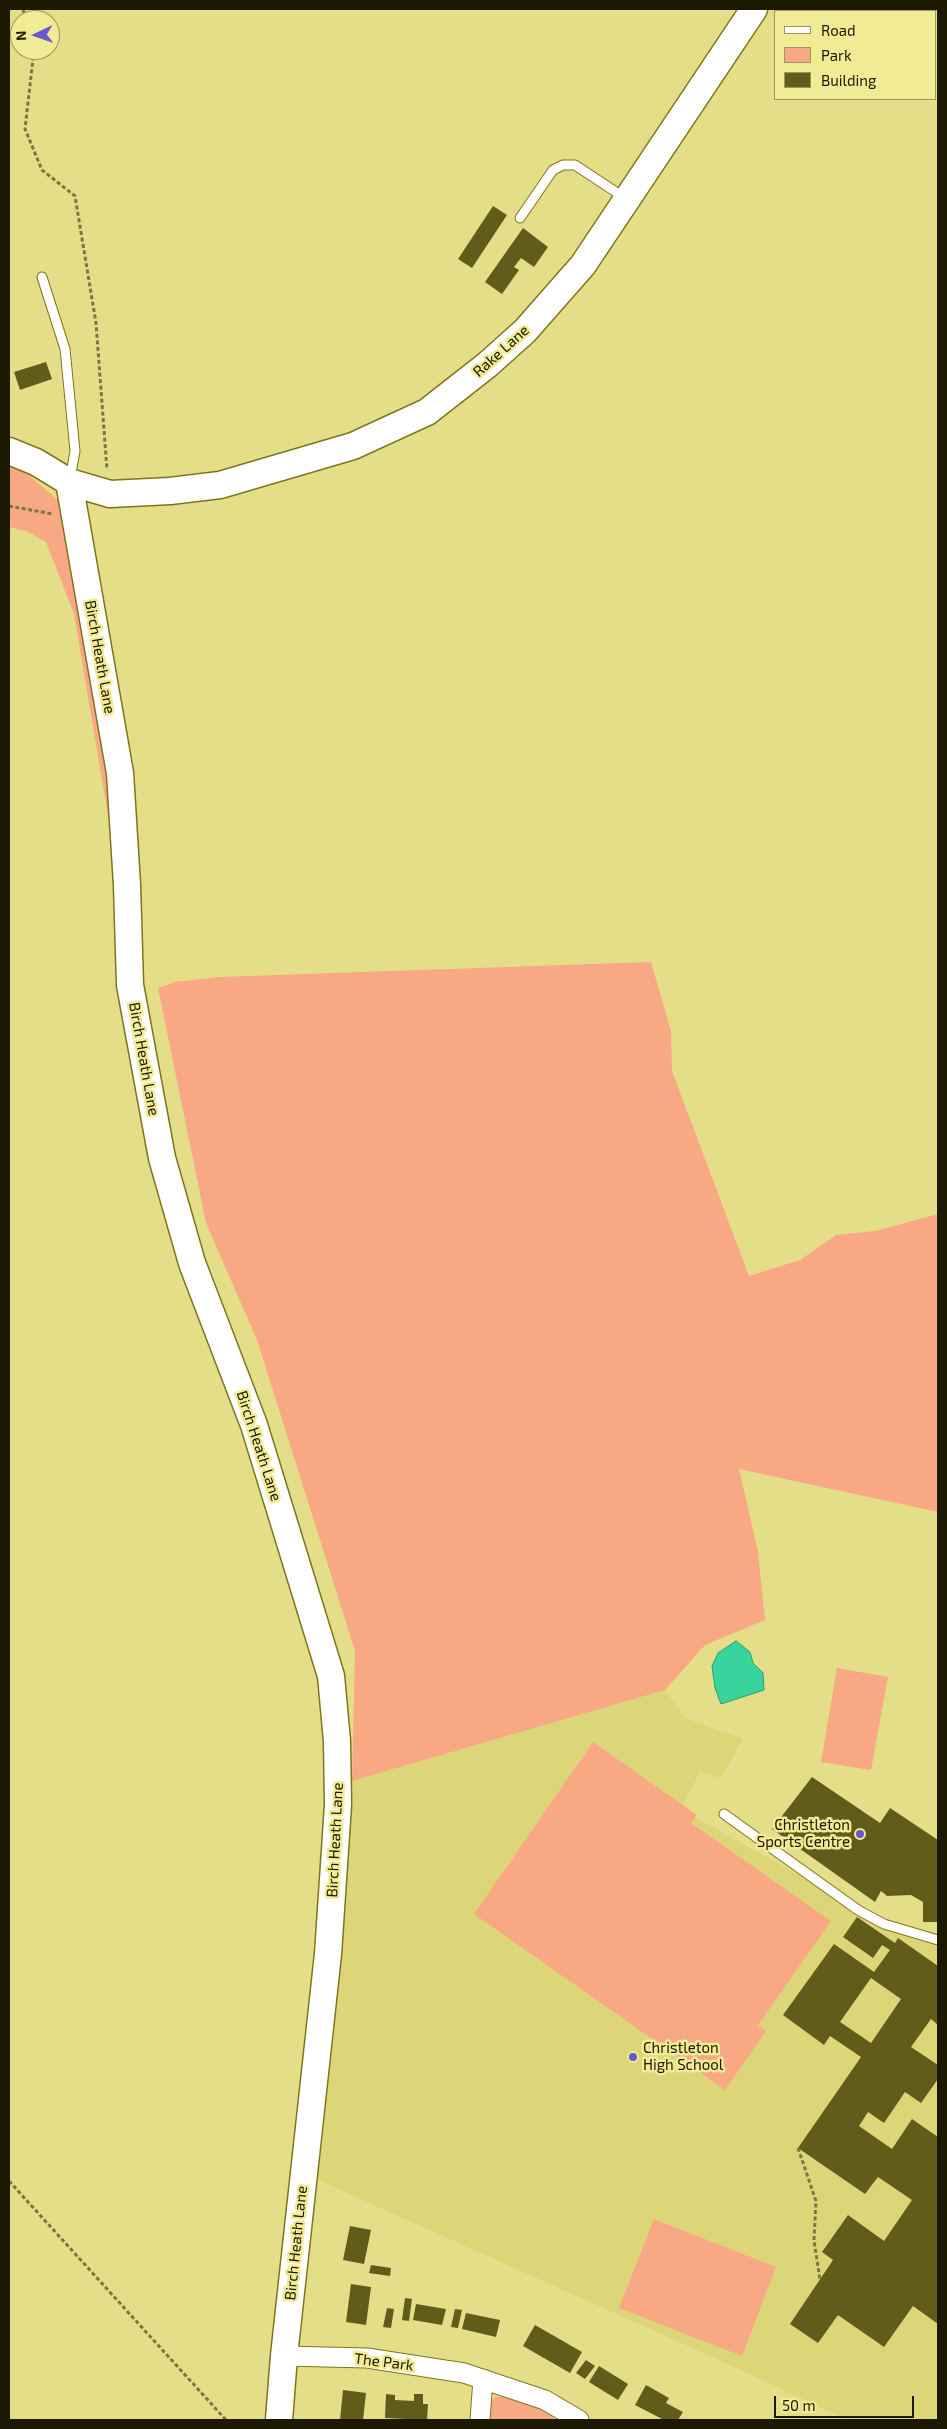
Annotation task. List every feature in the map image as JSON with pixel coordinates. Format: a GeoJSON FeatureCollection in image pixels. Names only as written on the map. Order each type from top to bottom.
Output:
{"type":"FeatureCollection","features":[{"type":"Feature","properties":{"kind":"street","name":"Rake Lane"},"geometry":{"type":"LineString","coordinates":[[9,451],[36,462],[69,482],[110,494],[170,491],[220,485],[353,446],[427,412],[487,365],[525,330],[583,265],[754,9]]}},
{"type":"Feature","properties":{"kind":"street","name":"Birch Heath Lane"},"geometry":{"type":"LineString","coordinates":[[69,482],[77,518],[120,773],[127,885],[130,986],[162,1158],[192,1263],[254,1425],[331,1676],[337,1741],[338,1805],[328,1954],[284,2356],[279,2420]]}},
{"type":"Feature","properties":{"kind":"street","name":"The Park"},"geometry":{"type":"LineString","coordinates":[[284,2356],[367,2358],[464,2372],[545,2400],[576,2420]]}},
{"type":"Feature","properties":{"kind":"street"},"geometry":{"type":"LineString","coordinates":[[480,2420],[483,2379]]}},
{"type":"Feature","properties":{"kind":"lane"},"geometry":{"type":"LineString","coordinates":[[520,218],[553,170],[563,165],[575,165],[627,200]]}},
{"type":"Feature","properties":{"kind":"lane"},"geometry":{"type":"LineString","coordinates":[[42,277],[65,349],[75,451],[74,466],[69,482]]}},
{"type":"Feature","properties":{"kind":"lane"},"geometry":{"type":"LineString","coordinates":[[724,1814],[858,1910],[884,1924],[938,1940]]}},
{"type":"Feature","properties":{"kind":"path"},"geometry":{"type":"LineString","coordinates":[[33,60],[26,129],[42,170],[75,196],[96,323],[102,431],[110,494]]}},
{"type":"Feature","properties":{"kind":"path"},"geometry":{"type":"LineString","coordinates":[[9,506],[77,518]]}},
{"type":"Feature","properties":{"kind":"path"},"geometry":{"type":"LineString","coordinates":[[798,2148],[816,2201],[814,2240],[820,2280]]}},
{"type":"Feature","properties":{"kind":"path"},"geometry":{"type":"LineString","coordinates":[[9,2181],[226,2420]]}},
{"type":"Feature","properties":{"kind":"shaded area"},"geometry":{"type":"Polygon","coordinates":[[[736,1641],[750,1652],[753,1663],[763,1673],[764,1690],[721,1704],[715,1688],[712,1666],[718,1653],[736,1641]]]}},
{"type":"Feature","properties":{"kind":"shaded area","name":"Christleton High School"},"geometry":{"type":"Polygon","coordinates":[[[665,1690],[685,1718],[743,1739],[721,1778],[700,1772],[681,1809],[898,1931],[938,1934],[938,2420],[848,2420],[316,2179],[352,1781],[665,1690]]]}},
{"type":"Feature","properties":{"kind":"green space"},"geometry":{"type":"Polygon","coordinates":[[[9,463],[18,466],[64,505],[98,689],[120,887],[74,614],[46,542],[26,531],[9,527],[9,463]]]}},
{"type":"Feature","properties":{"kind":"green space"},"geometry":{"type":"Polygon","coordinates":[[[651,962],[671,1031],[672,1071],[749,1276],[800,1260],[836,1235],[875,1231],[938,1214],[938,1512],[739,1469],[758,1552],[765,1620],[705,1645],[665,1690],[352,1781],[355,1651],[257,1340],[206,1223],[158,988],[175,982],[219,977],[651,962]]]}},
{"type":"Feature","properties":{"kind":"green space"},"geometry":{"type":"Polygon","coordinates":[[[837,1668],[888,1677],[871,1770],[821,1762],[837,1668]]]}},
{"type":"Feature","properties":{"kind":"green space"},"geometry":{"type":"Polygon","coordinates":[[[593,1742],[697,1815],[691,1823],[831,1921],[758,2025],[766,2031],[725,2090],[474,1914],[593,1742]]]}},
{"type":"Feature","properties":{"kind":"green space"},"geometry":{"type":"Polygon","coordinates":[[[654,2219],[776,2267],[742,2356],[619,2308],[654,2219]]]}},
{"type":"Feature","properties":{"kind":"green space"},"geometry":{"type":"Polygon","coordinates":[[[515,2396],[550,2412],[554,2420],[487,2420],[487,2407],[495,2397],[515,2396]]]}},
{"type":"Feature","properties":{"kind":"building"},"geometry":{"type":"Polygon","coordinates":[[[493,206],[507,215],[472,268],[458,259],[493,206]]]}},
{"type":"Feature","properties":{"kind":"building"},"geometry":{"type":"Polygon","coordinates":[[[523,228],[548,247],[534,267],[521,258],[514,267],[519,270],[502,294],[485,282],[523,228]]]}},
{"type":"Feature","properties":{"kind":"building"},"geometry":{"type":"Polygon","coordinates":[[[46,362],[52,379],[20,390],[14,372],[46,362]]]}},
{"type":"Feature","properties":{"kind":"building"},"geometry":{"type":"Polygon","coordinates":[[[812,1777],[880,1823],[890,1808],[938,1840],[938,1922],[923,1922],[923,1902],[911,1895],[887,1896],[881,1891],[875,1902],[772,1829],[812,1777]]]}},
{"type":"Feature","properties":{"kind":"building"},"geometry":{"type":"Polygon","coordinates":[[[857,1917],[895,1943],[898,1938],[938,1966],[938,2025],[931,2019],[911,2047],[938,2065],[938,2079],[921,2103],[905,2092],[884,2123],[868,2112],[859,2126],[892,2149],[912,2119],[938,2137],[938,2324],[913,2306],[884,2347],[838,2315],[818,2343],[790,2324],[833,2260],[822,2252],[848,2215],[884,2241],[912,2200],[878,2177],[865,2194],[798,2148],[861,2057],[830,2036],[824,2045],[783,2015],[834,1944],[874,1972],[890,1950],[882,1945],[873,1958],[843,1937],[857,1917]],[[871,1978],[840,2022],[871,2043],[901,1999],[871,1978]]]}},
{"type":"Feature","properties":{"kind":"building"},"geometry":{"type":"Polygon","coordinates":[[[350,2226],[371,2230],[364,2264],[343,2260],[350,2226]]]}},
{"type":"Feature","properties":{"kind":"building"},"geometry":{"type":"Polygon","coordinates":[[[371,2265],[391,2268],[390,2276],[369,2273],[371,2265]]]}},
{"type":"Feature","properties":{"kind":"building"},"geometry":{"type":"Polygon","coordinates":[[[351,2284],[371,2287],[366,2325],[346,2322],[351,2284]]]}},
{"type":"Feature","properties":{"kind":"building"},"geometry":{"type":"Polygon","coordinates":[[[405,2298],[412,2299],[409,2321],[402,2320],[405,2298]]]}},
{"type":"Feature","properties":{"kind":"building"},"geometry":{"type":"Polygon","coordinates":[[[416,2304],[446,2309],[442,2325],[413,2320],[416,2304]]]}},
{"type":"Feature","properties":{"kind":"building"},"geometry":{"type":"Polygon","coordinates":[[[387,2308],[394,2309],[391,2328],[383,2327],[387,2308]]]}},
{"type":"Feature","properties":{"kind":"building"},"geometry":{"type":"Polygon","coordinates":[[[455,2309],[462,2310],[458,2328],[451,2327],[455,2309]]]}},
{"type":"Feature","properties":{"kind":"building"},"geometry":{"type":"Polygon","coordinates":[[[466,2313],[500,2320],[496,2337],[462,2329],[466,2313]]]}},
{"type":"Feature","properties":{"kind":"building"},"geometry":{"type":"Polygon","coordinates":[[[535,2325],[582,2352],[570,2373],[523,2346],[535,2325]]]}},
{"type":"Feature","properties":{"kind":"building"},"geometry":{"type":"Polygon","coordinates":[[[586,2360],[595,2366],[585,2379],[576,2373],[586,2360]]]}},
{"type":"Feature","properties":{"kind":"building"},"geometry":{"type":"Polygon","coordinates":[[[599,2366],[628,2384],[618,2400],[589,2382],[599,2366]]]}},
{"type":"Feature","properties":{"kind":"building"},"geometry":{"type":"Polygon","coordinates":[[[646,2385],[669,2398],[666,2403],[683,2412],[678,2420],[664,2420],[635,2405],[646,2385]]]}},
{"type":"Feature","properties":{"kind":"building"},"geometry":{"type":"Polygon","coordinates":[[[343,2390],[366,2393],[363,2420],[340,2420],[343,2390]]]}},
{"type":"Feature","properties":{"kind":"building"},"geometry":{"type":"Polygon","coordinates":[[[386,2394],[395,2395],[395,2400],[414,2401],[414,2394],[423,2394],[423,2404],[428,2404],[427,2420],[385,2418],[386,2394]]]}},
{"type":"Feature","properties":{"kind":"place","name":"Christleton Sports Centre"},"geometry":{"type":"Point","coordinates":[860,1834]}},
{"type":"Feature","properties":{"kind":"place","name":"Christleton High School"},"geometry":{"type":"Point","coordinates":[633,2057]}}]}
